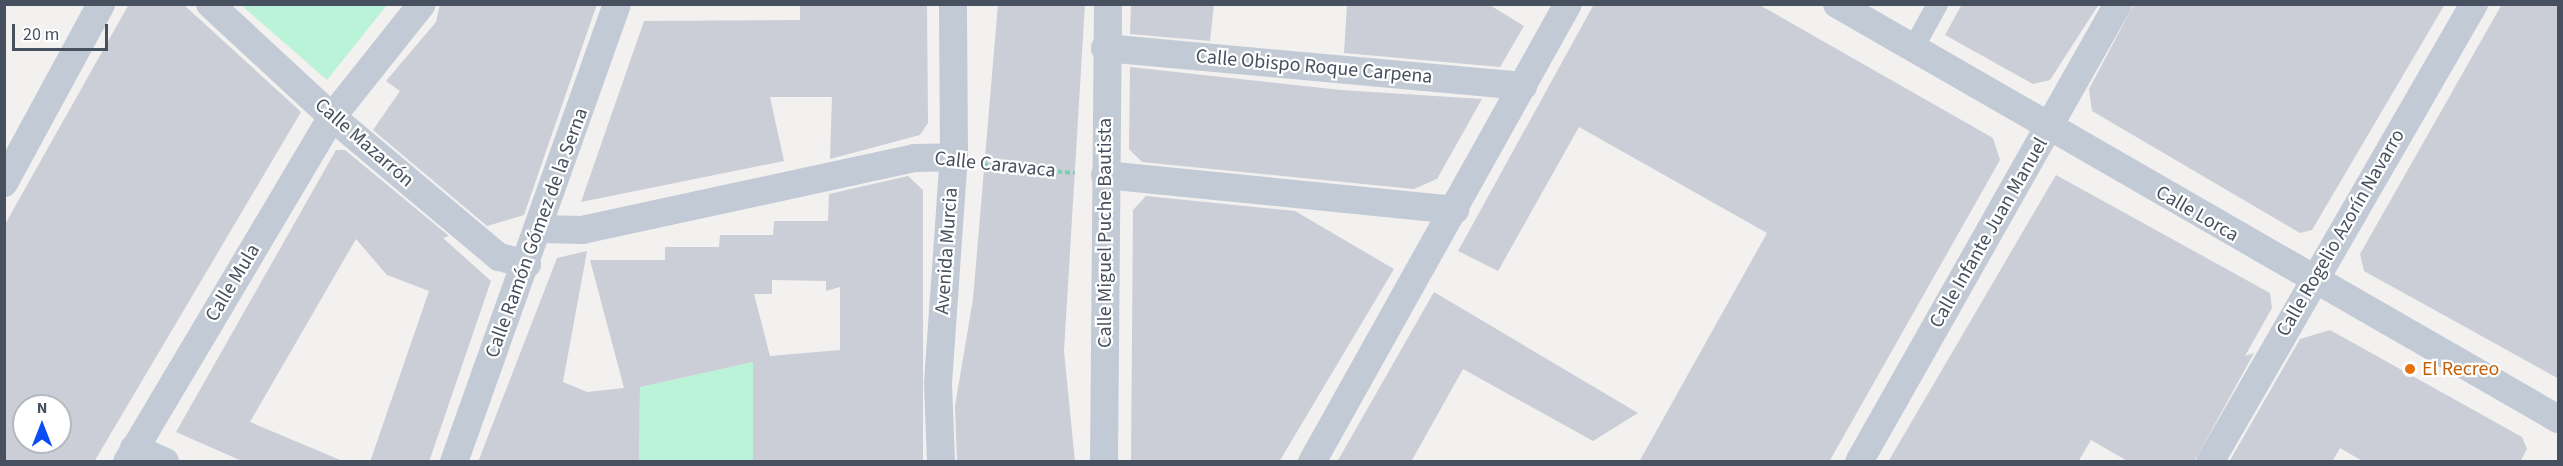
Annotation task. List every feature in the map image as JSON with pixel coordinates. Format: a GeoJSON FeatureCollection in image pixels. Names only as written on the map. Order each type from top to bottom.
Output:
{"type":"FeatureCollection","features":[{"type":"Feature","properties":{"kind":"street"},"geometry":{"type":"LineString","coordinates":[[4,183],[101,4]]}},
{"type":"Feature","properties":{"kind":"street","name":"Calle Mazarrón"},"geometry":{"type":"LineString","coordinates":[[210,4],[332,117],[499,257],[527,264]]}},
{"type":"Feature","properties":{"kind":"street","name":"Calle Mula"},"geometry":{"type":"LineString","coordinates":[[130,455],[332,117],[422,4]]}},
{"type":"Feature","properties":{"kind":"street","name":"Calle Ramón Gómez de la Serna"},"geometry":{"type":"LineString","coordinates":[[454,462],[540,229],[617,4]]}},
{"type":"Feature","properties":{"kind":"street","name":"Avenida Murcia"},"geometry":{"type":"LineString","coordinates":[[941,462],[938,383],[954,156],[953,4]]}},
{"type":"Feature","properties":{"kind":"street","name":"Calle Miguel Puche Bautista"},"geometry":{"type":"LineString","coordinates":[[1104,462],[1105,48],[1108,4]]}},
{"type":"Feature","properties":{"kind":"street"},"geometry":{"type":"LineString","coordinates":[[1312,462],[1455,210],[1568,4]]}},
{"type":"Feature","properties":{"kind":"street","name":"Calle Lorca"},"geometry":{"type":"LineString","coordinates":[[1837,4],[2048,129],[2559,419]]}},
{"type":"Feature","properties":{"kind":"street"},"geometry":{"type":"LineString","coordinates":[[1913,47],[1937,4]]}},
{"type":"Feature","properties":{"kind":"street","name":"Calle Infante Juan Manuel"},"geometry":{"type":"LineString","coordinates":[[1859,462],[2118,4]]}},
{"type":"Feature","properties":{"kind":"street","name":"Calle Rogelio Azorín Navarro"},"geometry":{"type":"LineString","coordinates":[[2210,462],[2474,4]]}},
{"type":"Feature","properties":{"kind":"street","name":"Calle Obispo Roque Carpena"},"geometry":{"type":"LineString","coordinates":[[1105,48],[1523,86]]}},
{"type":"Feature","properties":{"kind":"street","name":"Calle Caravaca"},"geometry":{"type":"LineString","coordinates":[[540,229],[582,230],[915,158],[954,156]]}},
{"type":"Feature","properties":{"kind":"street"},"geometry":{"type":"LineString","coordinates":[[1105,175],[1455,210]]}},
{"type":"Feature","properties":{"kind":"street"},"geometry":{"type":"LineString","coordinates":[[130,455],[165,462]]}},
{"type":"Feature","properties":{"kind":"path","name":"Calle Caravaca"},"geometry":{"type":"LineString","coordinates":[[954,156],[975,164],[1105,175]]}},
{"type":"Feature","properties":{"kind":"green space"},"geometry":{"type":"Polygon","coordinates":[[[241,5],[387,5],[327,80],[241,5]]]}},
{"type":"Feature","properties":{"kind":"green space"},"geometry":{"type":"Polygon","coordinates":[[[753,362],[753,461],[639,462],[640,387],[753,362]]]}},
{"type":"Feature","properties":{"kind":"building"},"geometry":{"type":"Polygon","coordinates":[[[129,4],[183,4],[301,112],[94,462],[4,462],[4,226],[129,4]]]}},
{"type":"Feature","properties":{"kind":"building"},"geometry":{"type":"Polygon","coordinates":[[[440,4],[597,4],[524,215],[487,226],[373,130],[400,91],[386,81],[436,22],[440,4]]]}},
{"type":"Feature","properties":{"kind":"building"},"geometry":{"type":"Polygon","coordinates":[[[800,4],[927,4],[928,123],[920,135],[830,159],[832,97],[770,97],[784,161],[581,202],[644,21],[800,20],[800,4]]]}},
{"type":"Feature","properties":{"kind":"building"},"geometry":{"type":"Polygon","coordinates":[[[998,4],[1085,4],[1064,351],[1075,462],[957,462],[955,406],[973,299],[998,4]]]}},
{"type":"Feature","properties":{"kind":"building"},"geometry":{"type":"Polygon","coordinates":[[[1131,4],[1214,4],[1210,41],[1130,34],[1131,4]]]}},
{"type":"Feature","properties":{"kind":"building"},"geometry":{"type":"Polygon","coordinates":[[[1488,4],[1524,26],[1500,67],[1344,53],[1347,5],[1488,4]]]}},
{"type":"Feature","properties":{"kind":"building"},"geometry":{"type":"Polygon","coordinates":[[[1594,4],[1758,4],[1993,138],[2000,160],[1829,462],[1639,462],[1767,233],[1579,127],[1498,271],[1458,251],[1594,4]]]}},
{"type":"Feature","properties":{"kind":"building"},"geometry":{"type":"Polygon","coordinates":[[[1962,4],[2099,4],[2050,80],[2033,84],[1945,35],[1962,4]]]}},
{"type":"Feature","properties":{"kind":"building"},"geometry":{"type":"Polygon","coordinates":[[[2134,4],[2445,4],[2312,230],[2300,233],[2092,111],[2089,89],[2134,4]]]}},
{"type":"Feature","properties":{"kind":"building"},"geometry":{"type":"Polygon","coordinates":[[[2502,4],[2559,4],[2559,379],[2364,271],[2360,254],[2502,4]]]}},
{"type":"Feature","properties":{"kind":"building"},"geometry":{"type":"Polygon","coordinates":[[[1130,67],[1341,90],[1482,99],[1437,179],[1414,189],[1142,162],[1129,149],[1130,67]]]}},
{"type":"Feature","properties":{"kind":"building"},"geometry":{"type":"Polygon","coordinates":[[[336,150],[345,150],[449,236],[443,238],[491,281],[429,462],[370,462],[429,291],[387,275],[356,239],[250,422],[345,462],[244,462],[176,432],[336,150]]]}},
{"type":"Feature","properties":{"kind":"building"},"geometry":{"type":"Polygon","coordinates":[[[2056,175],[2270,293],[2272,308],[2245,356],[2254,353],[2194,462],[2129,462],[2091,440],[2078,462],[1888,462],[2056,175]]]}},
{"type":"Feature","properties":{"kind":"building"},"geometry":{"type":"Polygon","coordinates":[[[908,176],[923,190],[923,462],[753,462],[753,362],[640,387],[639,462],[478,462],[557,258],[587,251],[563,382],[587,392],[624,388],[590,260],[665,260],[665,247],[719,247],[720,235],[773,235],[774,221],[828,221],[829,194],[908,176]],[[772,280],[772,294],[754,294],[770,356],[840,350],[840,287],[826,291],[826,281],[772,280]]]}},
{"type":"Feature","properties":{"kind":"building"},"geometry":{"type":"Polygon","coordinates":[[[1146,196],[1295,211],[1394,269],[1279,462],[1131,462],[1133,210],[1146,196]]]}},
{"type":"Feature","properties":{"kind":"building"},"geometry":{"type":"Polygon","coordinates":[[[1434,292],[1638,413],[1593,441],[1463,369],[1411,462],[1337,462],[1434,292]]]}},
{"type":"Feature","properties":{"kind":"building"},"geometry":{"type":"Polygon","coordinates":[[[2330,330],[2522,437],[2527,449],[2520,462],[2364,462],[2340,448],[2332,462],[2229,462],[2300,339],[2330,330]]]}},
{"type":"Feature","properties":{"kind":"place","name":"El Recreo"},"geometry":{"type":"Point","coordinates":[2410,369]}}]}
